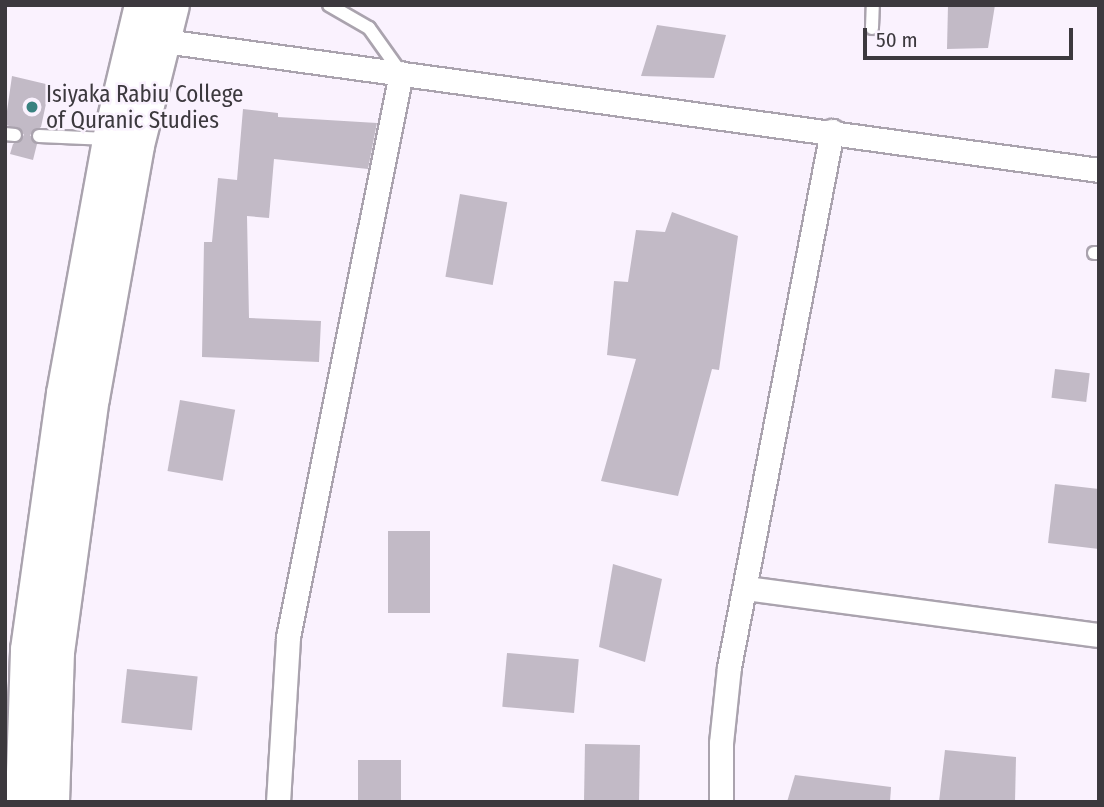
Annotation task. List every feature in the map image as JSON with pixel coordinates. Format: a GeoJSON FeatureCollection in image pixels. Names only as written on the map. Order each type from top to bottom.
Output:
{"type":"FeatureCollection","features":[{"type":"Feature","properties":{"kind":"main road"},"geometry":{"type":"LineString","coordinates":[[52,802],[33,650],[92,398],[138,145],[148,39],[141,5]]}},
{"type":"Feature","properties":{"kind":"main road"},"geometry":{"type":"LineString","coordinates":[[22,802],[33,650],[63,393],[108,139],[148,39],[172,5]]}},
{"type":"Feature","properties":{"kind":"street"},"geometry":{"type":"LineString","coordinates":[[148,39],[832,131],[1099,170]]}},
{"type":"Feature","properties":{"kind":"street"},"geometry":{"type":"LineString","coordinates":[[278,802],[288,637],[401,73]]}},
{"type":"Feature","properties":{"kind":"street"},"geometry":{"type":"LineString","coordinates":[[721,802],[721,743],[729,667],[832,131]]}},
{"type":"Feature","properties":{"kind":"street"},"geometry":{"type":"LineString","coordinates":[[746,588],[1099,635]]}},
{"type":"Feature","properties":{"kind":"lane"},"geometry":{"type":"LineString","coordinates":[[329,5],[369,28],[401,73]]}},
{"type":"Feature","properties":{"kind":"lane"},"geometry":{"type":"LineString","coordinates":[[872,28],[873,5]]}},
{"type":"Feature","properties":{"kind":"lane"},"geometry":{"type":"LineString","coordinates":[[39,136],[108,139]]}},
{"type":"Feature","properties":{"kind":"building"},"geometry":{"type":"Polygon","coordinates":[[[948,5],[995,5],[988,48],[947,49],[948,5]]]}},
{"type":"Feature","properties":{"kind":"building"},"geometry":{"type":"Polygon","coordinates":[[[657,25],[726,35],[714,78],[641,76],[657,25]]]}},
{"type":"Feature","properties":{"kind":"building"},"geometry":{"type":"Polygon","coordinates":[[[12,76],[50,85],[41,127],[30,135],[37,144],[33,160],[10,154],[13,144],[24,135],[19,128],[5,125],[12,76]]]}},
{"type":"Feature","properties":{"kind":"building"},"geometry":{"type":"Polygon","coordinates":[[[243,109],[278,113],[278,117],[377,123],[368,169],[274,159],[269,218],[247,216],[249,318],[321,321],[319,362],[202,357],[204,242],[212,242],[218,178],[237,180],[243,109]]]}},
{"type":"Feature","properties":{"kind":"building"},"geometry":{"type":"Polygon","coordinates":[[[460,194],[507,202],[493,285],[445,277],[460,194]]]}},
{"type":"Feature","properties":{"kind":"building"},"geometry":{"type":"Polygon","coordinates":[[[672,212],[738,236],[719,370],[712,369],[678,496],[601,481],[636,359],[607,355],[614,281],[628,282],[636,230],[665,232],[672,212]]]}},
{"type":"Feature","properties":{"kind":"building"},"geometry":{"type":"Polygon","coordinates":[[[1055,369],[1090,373],[1086,402],[1051,398],[1055,369]]]}},
{"type":"Feature","properties":{"kind":"building"},"geometry":{"type":"Polygon","coordinates":[[[180,400],[235,410],[223,481],[167,471],[180,400]]]}},
{"type":"Feature","properties":{"kind":"building"},"geometry":{"type":"Polygon","coordinates":[[[1055,484],[1099,489],[1099,549],[1048,543],[1055,484]]]}},
{"type":"Feature","properties":{"kind":"building"},"geometry":{"type":"Polygon","coordinates":[[[388,531],[430,531],[430,613],[388,613],[388,531]]]}},
{"type":"Feature","properties":{"kind":"building"},"geometry":{"type":"Polygon","coordinates":[[[613,564],[662,579],[645,662],[599,647],[613,564]]]}},
{"type":"Feature","properties":{"kind":"building"},"geometry":{"type":"Polygon","coordinates":[[[507,653],[579,659],[574,713],[502,707],[507,653]]]}},
{"type":"Feature","properties":{"kind":"building"},"geometry":{"type":"Polygon","coordinates":[[[127,669],[198,676],[192,730],[121,723],[127,669]]]}},
{"type":"Feature","properties":{"kind":"building"},"geometry":{"type":"Polygon","coordinates":[[[585,744],[640,745],[639,802],[584,801],[585,744]]]}},
{"type":"Feature","properties":{"kind":"building"},"geometry":{"type":"Polygon","coordinates":[[[945,750],[1016,757],[1015,802],[939,802],[945,750]]]}},
{"type":"Feature","properties":{"kind":"building"},"geometry":{"type":"Polygon","coordinates":[[[358,760],[401,760],[401,802],[358,802],[358,760]]]}},
{"type":"Feature","properties":{"kind":"building"},"geometry":{"type":"Polygon","coordinates":[[[795,775],[891,787],[890,802],[787,802],[795,775]]]}},
{"type":"Feature","properties":{"kind":"place","name":"Isiyaka Rabiu College of Quranic Studies"},"geometry":{"type":"Point","coordinates":[32,107]}}]}
